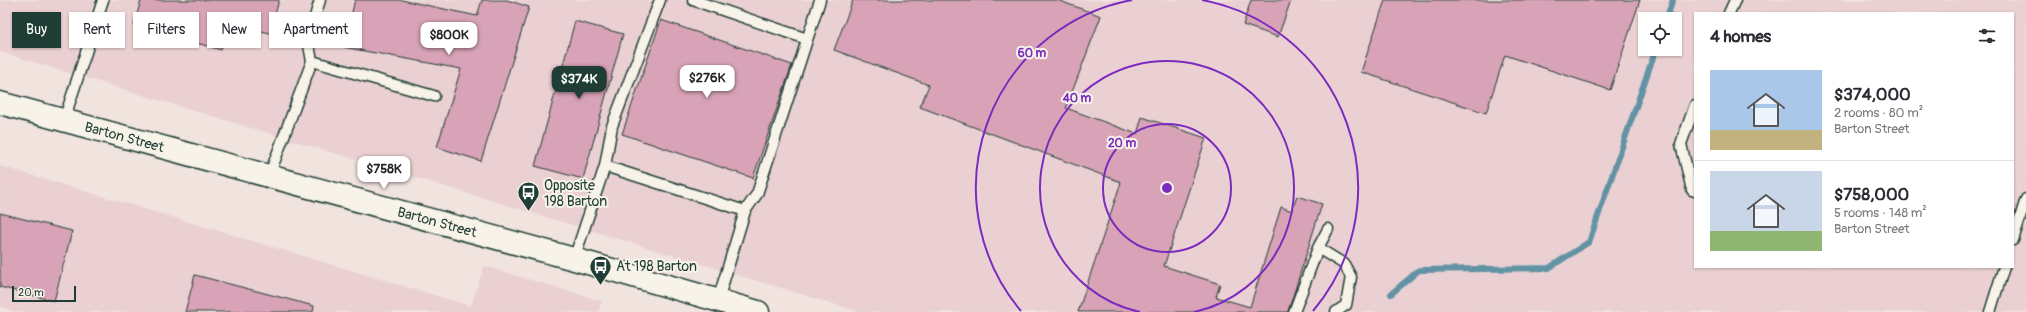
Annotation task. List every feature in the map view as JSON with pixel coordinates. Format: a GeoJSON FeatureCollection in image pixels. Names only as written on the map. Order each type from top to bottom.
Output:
{"type":"FeatureCollection","features":[{"type":"Feature","properties":{"kind":"main road","name":"Barton Street"},"geometry":{"type":"LineString","coordinates":[[0,102],[574,259],[758,312]]}},
{"type":"Feature","properties":{"kind":"lane"},"geometry":{"type":"LineString","coordinates":[[64,120],[103,0]]}},
{"type":"Feature","properties":{"kind":"lane"},"geometry":{"type":"LineString","coordinates":[[269,176],[312,60],[308,40],[320,0]]}},
{"type":"Feature","properties":{"kind":"lane"},"geometry":{"type":"LineString","coordinates":[[574,259],[606,166],[612,126],[660,0]]}},
{"type":"Feature","properties":{"kind":"lane"},"geometry":{"type":"LineString","coordinates":[[693,0],[807,39]]}},
{"type":"Feature","properties":{"kind":"lane"},"geometry":{"type":"LineString","coordinates":[[718,300],[745,211],[757,194],[820,0]]}},
{"type":"Feature","properties":{"kind":"lane"},"geometry":{"type":"LineString","coordinates":[[1729,12],[1735,0]]}},
{"type":"Feature","properties":{"kind":"lane"},"geometry":{"type":"LineString","coordinates":[[312,60],[434,96]]}},
{"type":"Feature","properties":{"kind":"lane"},"geometry":{"type":"LineString","coordinates":[[1694,108],[1681,144],[1692,190],[1694,191]]}},
{"type":"Feature","properties":{"kind":"lane"},"geometry":{"type":"LineString","coordinates":[[606,166],[745,211]]}},
{"type":"Feature","properties":{"kind":"lane"},"geometry":{"type":"LineString","coordinates":[[2014,237],[2026,199]]}},
{"type":"Feature","properties":{"kind":"lane"},"geometry":{"type":"LineString","coordinates":[[1294,312],[1318,248],[1328,229]]}},
{"type":"Feature","properties":{"kind":"lane"},"geometry":{"type":"LineString","coordinates":[[1318,248],[1344,264],[1351,277],[1346,305],[1336,312]]}},
{"type":"Feature","properties":{"kind":"lane"},"geometry":{"type":"LineString","coordinates":[[1990,312],[2004,268]]}},
{"type":"Feature","properties":{"kind":"shaded area"},"geometry":{"type":"Polygon","coordinates":[[[0,0],[2026,0],[2026,312],[860,312],[0,52],[0,0]]]}},
{"type":"Feature","properties":{"kind":"shaded area"},"geometry":{"type":"Polygon","coordinates":[[[0,166],[471,306],[484,266],[602,301],[598,312],[16,312],[0,307],[0,166]]]}},
{"type":"Feature","properties":{"kind":"building"},"geometry":{"type":"Polygon","coordinates":[[[141,0],[279,0],[276,12],[269,12],[269,33],[261,31],[261,12],[207,12],[207,46],[199,44],[199,12],[138,12],[141,0]]]}},
{"type":"Feature","properties":{"kind":"building"},"geometry":{"type":"Polygon","coordinates":[[[355,0],[402,0],[477,16],[482,0],[507,0],[529,7],[481,161],[437,147],[461,69],[348,48],[362,48],[362,12],[352,12],[355,0]]]}},
{"type":"Feature","properties":{"kind":"building"},"geometry":{"type":"Polygon","coordinates":[[[853,0],[1057,0],[1101,16],[1066,108],[1137,134],[1142,117],[1206,138],[1164,266],[1220,284],[1216,297],[1250,307],[1281,207],[1292,211],[1297,196],[1322,204],[1288,312],[1078,312],[1121,182],[920,107],[929,85],[834,50],[853,0]]]}},
{"type":"Feature","properties":{"kind":"building"},"geometry":{"type":"Polygon","coordinates":[[[1251,0],[1291,0],[1278,37],[1243,25],[1251,0]]]}},
{"type":"Feature","properties":{"kind":"building"},"geometry":{"type":"Polygon","coordinates":[[[1385,0],[1640,0],[1610,90],[1505,55],[1486,113],[1361,72],[1385,0]]]}},
{"type":"Feature","properties":{"kind":"building"},"geometry":{"type":"Polygon","coordinates":[[[661,20],[792,65],[753,178],[622,134],[661,20]]]}},
{"type":"Feature","properties":{"kind":"building"},"geometry":{"type":"Polygon","coordinates":[[[575,21],[623,34],[583,179],[535,166],[575,21]]]}},
{"type":"Feature","properties":{"kind":"building"},"geometry":{"type":"Polygon","coordinates":[[[0,213],[72,231],[54,301],[0,287],[0,213]]]}},
{"type":"Feature","properties":{"kind":"building"},"geometry":{"type":"Polygon","coordinates":[[[195,275],[314,306],[313,312],[185,312],[195,275]]]}},
{"type":"Feature","properties":{"kind":"waterway"},"geometry":{"type":"LineString","coordinates":[[1669,12],[1673,0]]}},
{"type":"Feature","properties":{"kind":"waterway"},"geometry":{"type":"LineString","coordinates":[[1391,294],[1419,270],[1549,268],[1589,242],[1654,56]]}},
{"type":"Feature","properties":{"kind":"place","name":"Opposite 198 Barton"},"geometry":{"type":"Point","coordinates":[529,212]}},
{"type":"Feature","properties":{"kind":"place","name":"At 198 Barton"},"geometry":{"type":"Point","coordinates":[600,286]}}]}
